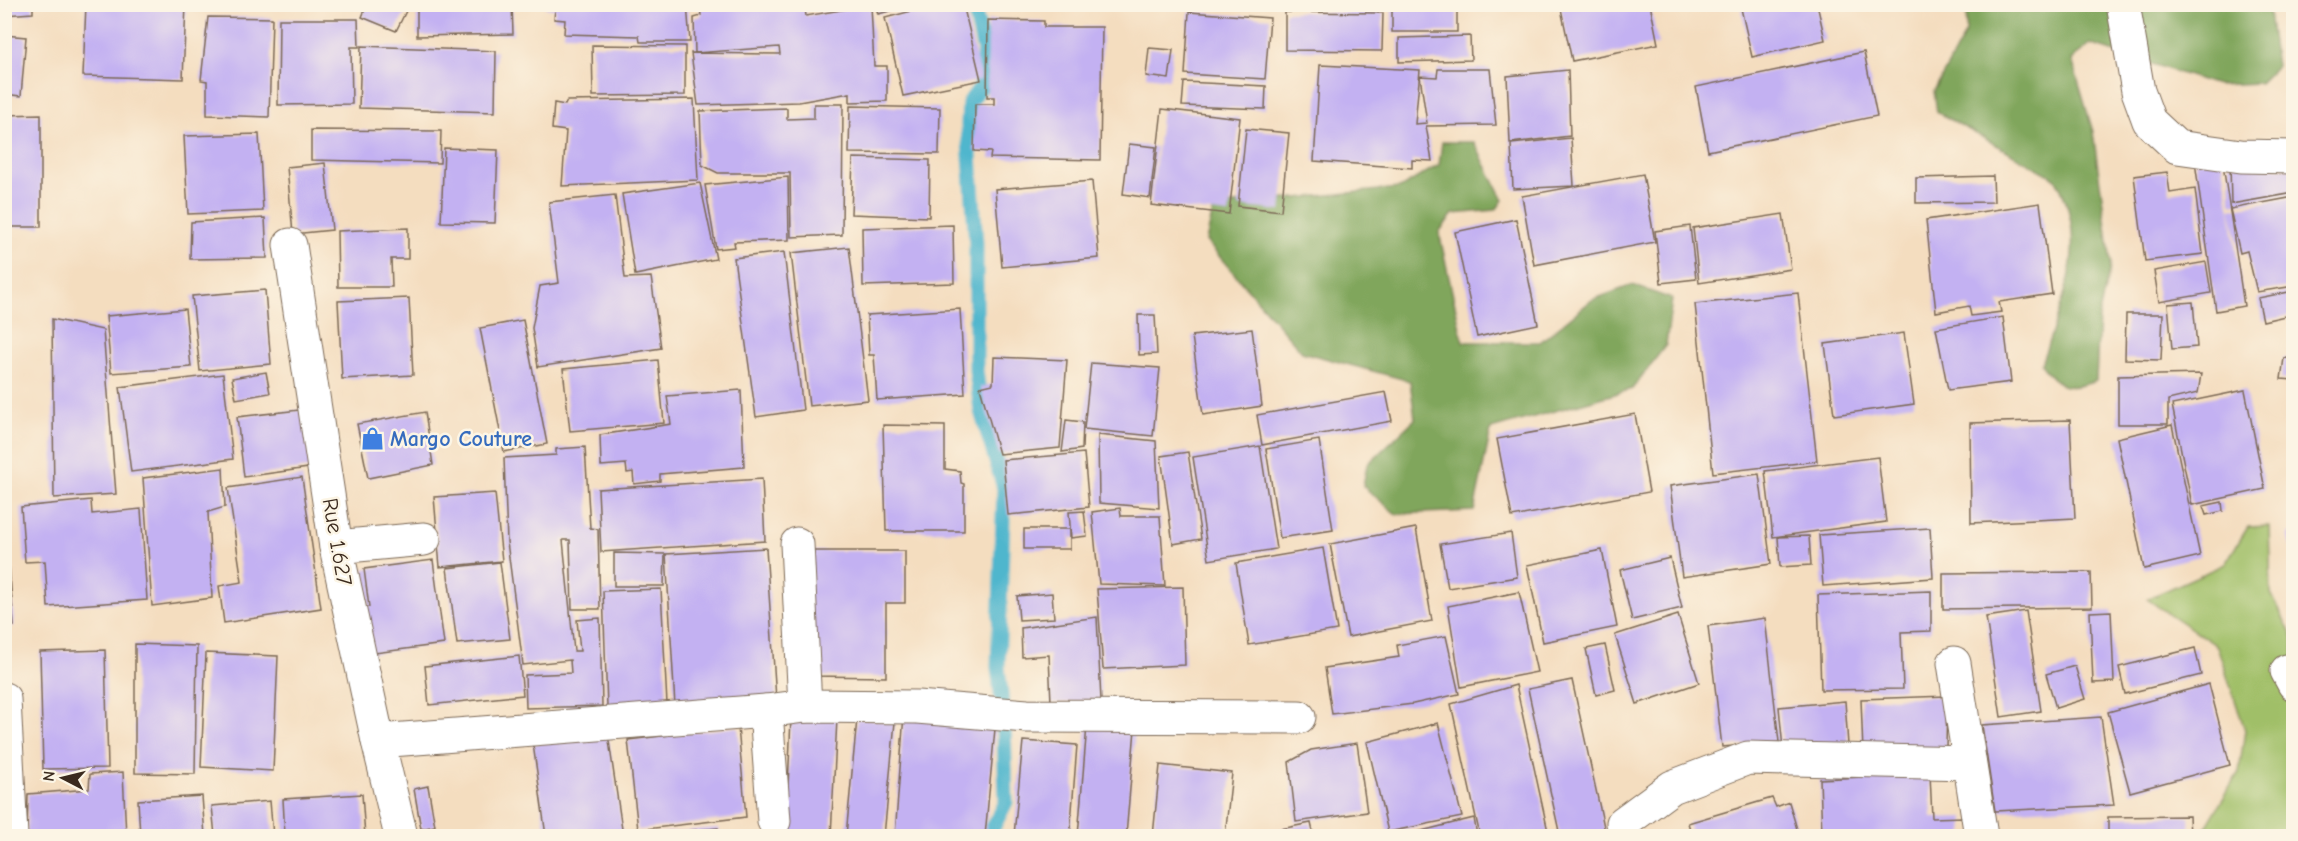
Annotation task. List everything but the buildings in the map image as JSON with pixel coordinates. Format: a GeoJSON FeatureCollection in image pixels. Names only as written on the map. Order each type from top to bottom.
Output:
{"type":"FeatureCollection","features":[{"type":"Feature","properties":{"kind":"street"},"geometry":{"type":"LineString","coordinates":[[2123,4],[2138,91],[2149,121],[2177,147],[2241,156],[2294,157]]}},
{"type":"Feature","properties":{"kind":"street","name":"Rue 1.627"},"geometry":{"type":"LineString","coordinates":[[290,245],[336,547],[401,837]]}},
{"type":"Feature","properties":{"kind":"street"},"geometry":{"type":"LineString","coordinates":[[336,547],[424,539]]}},
{"type":"Feature","properties":{"kind":"street"},"geometry":{"type":"LineString","coordinates":[[797,544],[805,706]]}},
{"type":"Feature","properties":{"kind":"street"},"geometry":{"type":"LineString","coordinates":[[1954,663],[1981,837]]}},
{"type":"Feature","properties":{"kind":"street"},"geometry":{"type":"LineString","coordinates":[[4,699],[11,837]]}},
{"type":"Feature","properties":{"kind":"street"},"geometry":{"type":"LineString","coordinates":[[378,741],[805,706],[917,707],[1027,716],[1299,717]]}},
{"type":"Feature","properties":{"kind":"street"},"geometry":{"type":"LineString","coordinates":[[766,711],[774,821]]}},
{"type":"Feature","properties":{"kind":"street"},"geometry":{"type":"LineString","coordinates":[[1623,823],[1672,787],[1748,758],[1969,763]]}},
{"type":"Feature","properties":{"kind":"green space"},"geometry":{"type":"Polygon","coordinates":[[[1967,5],[2268,5],[2276,66],[2259,83],[2217,85],[2090,44],[2072,60],[2093,132],[2111,263],[2099,314],[2096,381],[2078,386],[2064,386],[2053,379],[2041,364],[2064,294],[2070,271],[2072,248],[2071,225],[2066,201],[2055,178],[1937,112],[1934,91],[1966,32],[1967,5]]]}},
{"type":"Feature","properties":{"kind":"green space"},"geometry":{"type":"Polygon","coordinates":[[[1442,142],[1474,142],[1503,200],[1496,210],[1453,214],[1439,232],[1463,342],[1540,342],[1592,300],[1632,285],[1672,299],[1666,345],[1632,389],[1491,429],[1474,511],[1396,514],[1363,486],[1367,465],[1415,419],[1410,381],[1302,352],[1206,241],[1214,206],[1400,188],[1439,165],[1442,142]]]}},
{"type":"Feature","properties":{"kind":"green space"},"geometry":{"type":"Polygon","coordinates":[[[2269,526],[2271,593],[2293,638],[2293,836],[2208,836],[2205,829],[2239,772],[2245,730],[2217,646],[2147,599],[2225,564],[2248,527],[2269,526]]]}},
{"type":"Feature","properties":{"kind":"waterway"},"geometry":{"type":"LineString","coordinates":[[973,4],[984,50],[982,85],[969,103],[968,125],[976,244],[976,370],[981,411],[1004,488],[998,667],[1004,721],[1006,802],[989,836]]}},
{"type":"Feature","properties":{"kind":"place","name":"Margo Couture"},"geometry":{"type":"Point","coordinates":[372,439]}}]}
